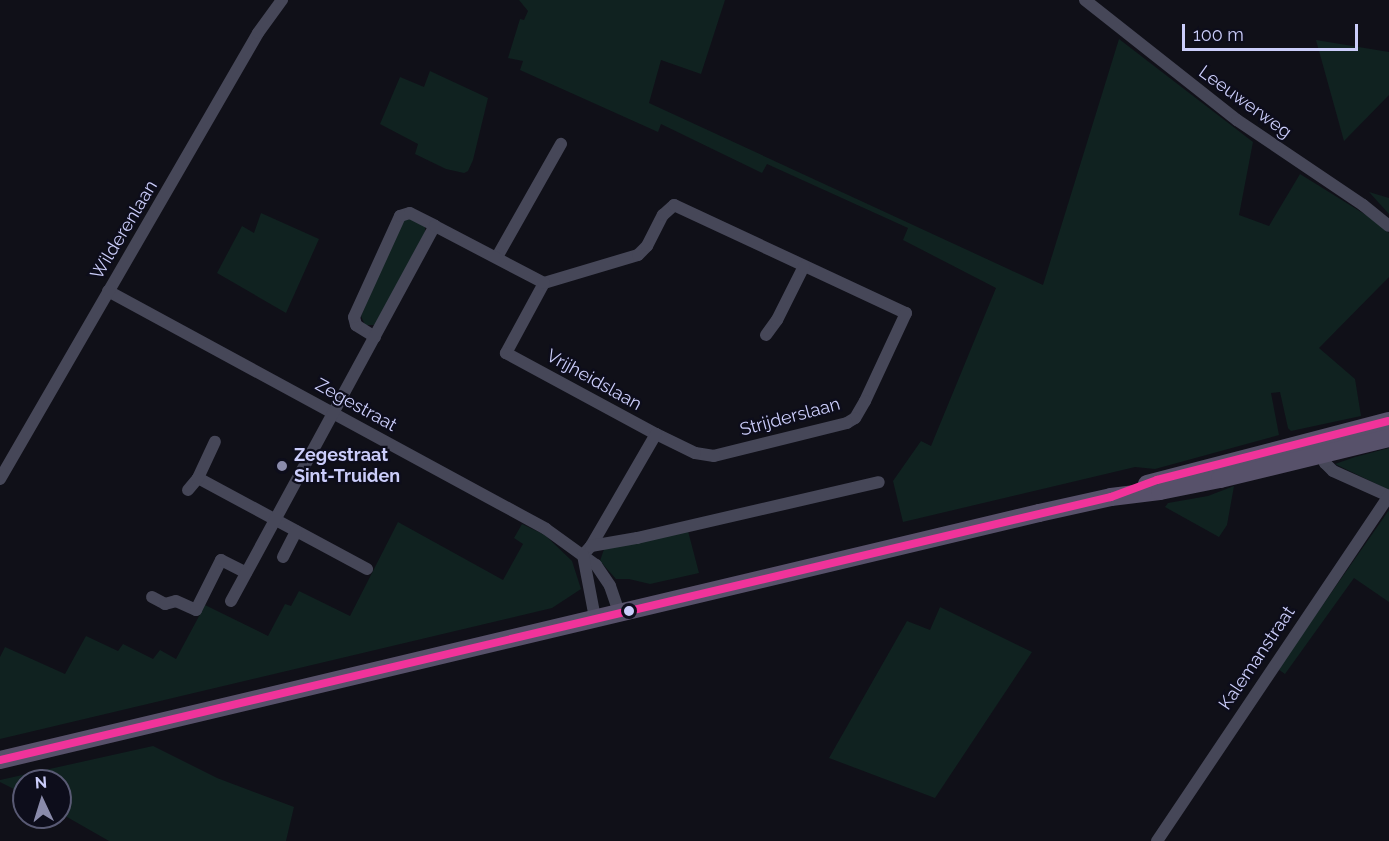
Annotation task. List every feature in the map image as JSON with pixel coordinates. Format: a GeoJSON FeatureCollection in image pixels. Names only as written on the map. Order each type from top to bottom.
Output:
{"type":"FeatureCollection","features":[{"type":"Feature","properties":{"kind":"main road"},"geometry":{"type":"LineString","coordinates":[[1320,446],[1389,422]]}},
{"type":"Feature","properties":{"kind":"main road"},"geometry":{"type":"LineString","coordinates":[[0,760],[1111,497],[1157,480],[1320,446],[1389,438]]}},
{"type":"Feature","properties":{"kind":"street","name":"Wilderenlaan"},"geometry":{"type":"LineString","coordinates":[[0,480],[258,33],[282,0]]}},
{"type":"Feature","properties":{"kind":"street","name":"Leeuwerweg"},"geometry":{"type":"LineString","coordinates":[[1085,0],[1237,120],[1363,205],[1389,226]]}},
{"type":"Feature","properties":{"kind":"street"},"geometry":{"type":"LineString","coordinates":[[497,257],[561,144]]}},
{"type":"Feature","properties":{"kind":"street","name":"Strijderslaan"},"geometry":{"type":"LineString","coordinates":[[544,283],[638,255],[647,246],[663,215],[674,205],[906,313],[855,418],[847,423],[714,456],[695,453],[656,434]]}},
{"type":"Feature","properties":{"kind":"street"},"geometry":{"type":"LineString","coordinates":[[375,337],[356,325],[354,317],[400,216],[411,213],[544,283]]}},
{"type":"Feature","properties":{"kind":"street"},"geometry":{"type":"LineString","coordinates":[[231,601],[435,226]]}},
{"type":"Feature","properties":{"kind":"street"},"geometry":{"type":"LineString","coordinates":[[766,335],[777,320],[804,266]]}},
{"type":"Feature","properties":{"kind":"street","name":"Vrijheidslaan"},"geometry":{"type":"LineString","coordinates":[[544,283],[506,353],[656,434]]}},
{"type":"Feature","properties":{"kind":"street","name":"Zegestraat"},"geometry":{"type":"LineString","coordinates":[[108,291],[587,550],[610,586],[618,612]]}},
{"type":"Feature","properties":{"kind":"street"},"geometry":{"type":"LineString","coordinates":[[595,618],[587,550],[656,434]]}},
{"type":"Feature","properties":{"kind":"street"},"geometry":{"type":"LineString","coordinates":[[188,490],[198,478],[214,442]]}},
{"type":"Feature","properties":{"kind":"street"},"geometry":{"type":"LineString","coordinates":[[1320,446],[1325,463],[1333,471],[1389,496]]}},
{"type":"Feature","properties":{"kind":"street"},"geometry":{"type":"LineString","coordinates":[[198,478],[367,569]]}},
{"type":"Feature","properties":{"kind":"street"},"geometry":{"type":"LineString","coordinates":[[587,550],[879,482]]}},
{"type":"Feature","properties":{"kind":"street","name":"Kalemanstraat"},"geometry":{"type":"LineString","coordinates":[[1158,841],[1389,496]]}},
{"type":"Feature","properties":{"kind":"street"},"geometry":{"type":"LineString","coordinates":[[283,557],[296,531]]}},
{"type":"Feature","properties":{"kind":"street"},"geometry":{"type":"LineString","coordinates":[[152,597],[165,604],[176,601],[195,610],[221,560],[246,573]]}},
{"type":"Feature","properties":{"kind":"green space"},"geometry":{"type":"Polygon","coordinates":[[[519,0],[725,0],[701,74],[661,60],[649,103],[1043,285],[1119,39],[1253,142],[1239,215],[1269,226],[1300,174],[1374,220],[1389,233],[1389,277],[1319,348],[1355,379],[1361,416],[1291,431],[1288,428],[1280,392],[1271,393],[1279,435],[1155,469],[1135,467],[903,522],[893,481],[921,441],[931,446],[996,288],[903,240],[908,228],[767,164],[762,173],[661,124],[658,132],[520,70],[523,61],[508,58],[520,19],[524,20],[528,11],[519,0]]]}},
{"type":"Feature","properties":{"kind":"green space"},"geometry":{"type":"Polygon","coordinates":[[[1316,40],[1389,52],[1389,95],[1344,141],[1316,40]]]}},
{"type":"Feature","properties":{"kind":"green space"},"geometry":{"type":"Polygon","coordinates":[[[430,71],[488,98],[473,160],[468,171],[464,173],[446,169],[415,154],[418,144],[380,124],[400,77],[424,87],[430,71]]]}},
{"type":"Feature","properties":{"kind":"green space"},"geometry":{"type":"Polygon","coordinates":[[[1369,192],[1389,198],[1389,214],[1369,192]]]}},
{"type":"Feature","properties":{"kind":"green space"},"geometry":{"type":"Polygon","coordinates":[[[261,213],[319,239],[286,313],[217,273],[242,226],[254,233],[261,213]]]}},
{"type":"Feature","properties":{"kind":"green space"},"geometry":{"type":"Polygon","coordinates":[[[406,217],[425,226],[425,232],[375,325],[365,325],[361,316],[400,223],[406,217]]]}},
{"type":"Feature","properties":{"kind":"green space"},"geometry":{"type":"Polygon","coordinates":[[[1389,448],[1389,490],[1335,464],[1355,457],[1389,448]]]}},
{"type":"Feature","properties":{"kind":"green space"},"geometry":{"type":"Polygon","coordinates":[[[1234,486],[1227,525],[1219,537],[1165,507],[1168,503],[1208,496],[1234,486]]]}},
{"type":"Feature","properties":{"kind":"green space"},"geometry":{"type":"Polygon","coordinates":[[[1389,510],[1389,602],[1354,578],[1285,674],[1278,669],[1389,510]]]}},
{"type":"Feature","properties":{"kind":"green space"},"geometry":{"type":"Polygon","coordinates":[[[398,522],[503,580],[523,544],[514,538],[522,524],[545,535],[572,561],[581,589],[552,608],[0,739],[0,657],[5,647],[65,674],[86,636],[118,651],[123,644],[153,659],[160,650],[176,659],[205,605],[268,636],[285,604],[291,606],[299,591],[350,616],[398,522]]]}},
{"type":"Feature","properties":{"kind":"green space"},"geometry":{"type":"Polygon","coordinates":[[[688,531],[699,573],[650,584],[629,579],[616,579],[600,561],[604,549],[688,531]]]}},
{"type":"Feature","properties":{"kind":"green space"},"geometry":{"type":"Polygon","coordinates":[[[940,607],[1032,652],[935,798],[829,758],[907,621],[930,630],[940,607]]]}},
{"type":"Feature","properties":{"kind":"green space"},"geometry":{"type":"Polygon","coordinates":[[[153,746],[217,778],[294,807],[286,841],[109,841],[72,820],[72,769],[50,769],[153,746]]]}},
{"type":"Feature","properties":{"kind":"green space"},"geometry":{"type":"Polygon","coordinates":[[[12,777],[12,788],[0,782],[0,780],[12,777]]]}},
{"type":"Feature","properties":{"kind":"transit line"},"geometry":{"type":"LineString","coordinates":[[0,760],[1111,497],[1157,480],[1389,421]]}},
{"type":"Feature","properties":{"kind":"place","name":"Zegestraat Sint-Truiden"},"geometry":{"type":"Point","coordinates":[282,466]}}]}
